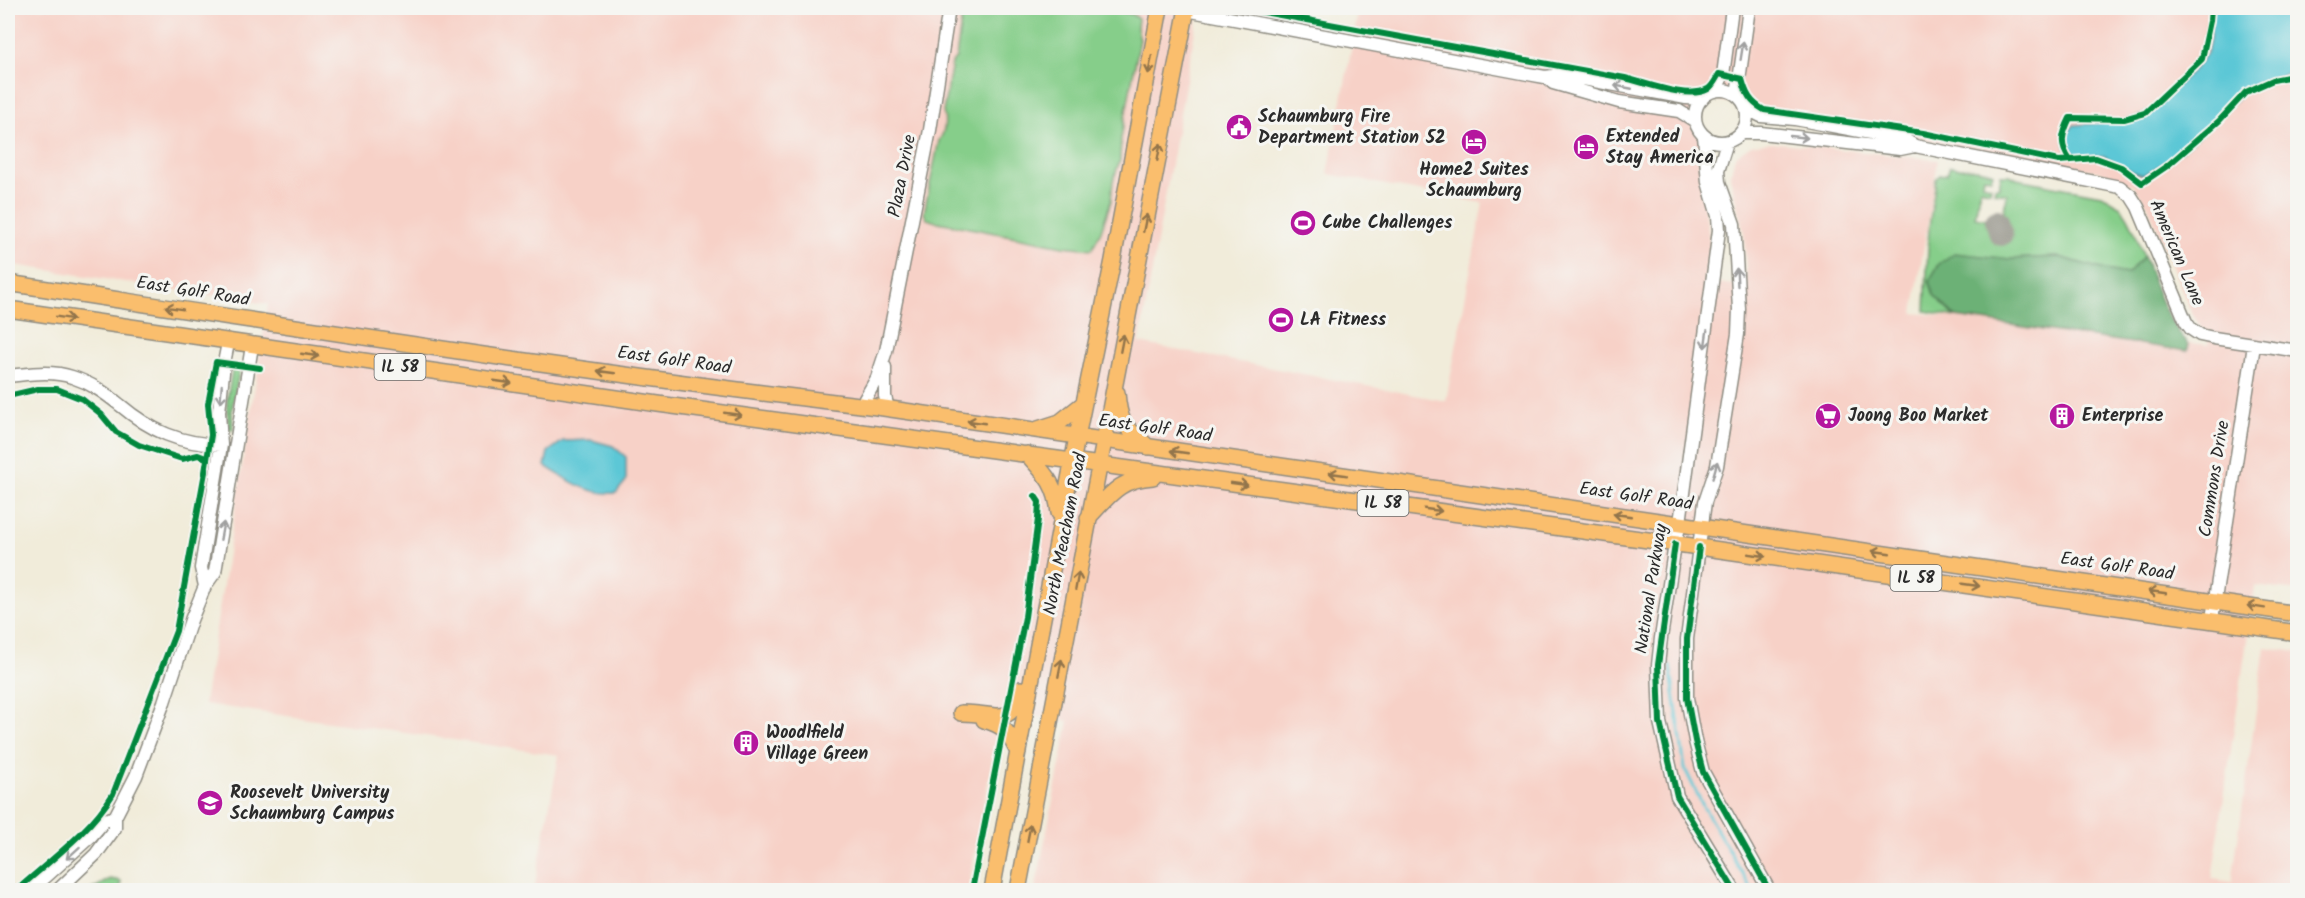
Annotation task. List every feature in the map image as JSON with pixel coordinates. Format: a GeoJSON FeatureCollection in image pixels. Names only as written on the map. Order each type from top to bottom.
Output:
{"type":"FeatureCollection","features":[{"type":"Feature","properties":{"kind":"main road","name":"North Meacham Road"},"geometry":{"type":"LineString","coordinates":[[992,891],[1160,8]]}},
{"type":"Feature","properties":{"kind":"main road","name":"North Meacham Road"},"geometry":{"type":"LineString","coordinates":[[1018,891],[1187,9]]}},
{"type":"Feature","properties":{"kind":"main road","name":"East Golf Road"},"geometry":{"type":"LineString","coordinates":[[8,283],[256,321],[652,378],[888,409],[2215,600],[2298,614]]}},
{"type":"Feature","properties":{"kind":"main road","name":"IL 58"},"geometry":{"type":"LineString","coordinates":[[8,309],[228,343],[1699,547],[2298,633]]}},
{"type":"Feature","properties":{"kind":"main road"},"geometry":{"type":"LineString","coordinates":[[1115,378],[1118,410],[1123,424],[1148,447]]}},
{"type":"Feature","properties":{"kind":"main road"},"geometry":{"type":"LineString","coordinates":[[1034,431],[1060,422],[1084,403]]}},
{"type":"Feature","properties":{"kind":"main road"},"geometry":{"type":"LineString","coordinates":[[1027,454],[1054,487],[1060,524]]}},
{"type":"Feature","properties":{"kind":"main road"},"geometry":{"type":"LineString","coordinates":[[1088,518],[1121,484],[1141,478],[1182,476]]}},
{"type":"Feature","properties":{"kind":"main road"},"geometry":{"type":"LineString","coordinates":[[1018,752],[1008,732],[1000,724],[961,713],[999,716],[1013,711],[1018,704],[1034,624],[1044,609]]}},
{"type":"Feature","properties":{"kind":"street","name":"Plaza Drive"},"geometry":{"type":"LineString","coordinates":[[888,409],[884,378],[886,351],[930,130],[949,8]]}},
{"type":"Feature","properties":{"kind":"street"},"geometry":{"type":"LineString","coordinates":[[1715,91],[1723,75],[1732,8]]}},
{"type":"Feature","properties":{"kind":"street"},"geometry":{"type":"LineString","coordinates":[[1737,95],[1749,8]]}},
{"type":"Feature","properties":{"kind":"street"},"geometry":{"type":"LineString","coordinates":[[1187,9],[1545,77],[1562,75],[1702,99]]}},
{"type":"Feature","properties":{"kind":"street"},"geometry":{"type":"LineString","coordinates":[[1545,77],[1553,82],[1619,102],[1679,111],[1695,121],[1704,136],[1711,140],[1727,142],[1741,133],[1746,126],[1747,109],[1737,95],[1729,91],[1715,91],[1702,99],[1695,112],[1695,121]]}},
{"type":"Feature","properties":{"kind":"street","name":"American Lane"},"geometry":{"type":"LineString","coordinates":[[1747,109],[1761,116],[1795,119],[1903,139],[1914,146],[2120,188],[2131,196],[2138,207],[2180,310],[2191,329],[2200,335],[2298,351]]}},
{"type":"Feature","properties":{"kind":"street","name":"American Lane"},"geometry":{"type":"LineString","coordinates":[[1741,133],[1761,133],[1900,149],[1914,146]]}},
{"type":"Feature","properties":{"kind":"street","name":"National Parkway"},"geometry":{"type":"LineString","coordinates":[[1704,136],[1708,182],[1718,216],[1719,230],[1680,523],[1658,665],[1660,722],[1677,796],[1734,891]]}},
{"type":"Feature","properties":{"kind":"street"},"geometry":{"type":"LineString","coordinates":[[1727,142],[1718,171],[1719,182],[1734,224],[1739,309],[1738,334],[1717,466],[1705,502],[1687,639],[1688,698],[1703,772],[1769,891]]}},
{"type":"Feature","properties":{"kind":"street"},"geometry":{"type":"LineString","coordinates":[[205,586],[201,568],[221,445],[219,412],[228,343]]}},
{"type":"Feature","properties":{"kind":"street","name":"Commons Drive"},"geometry":{"type":"LineString","coordinates":[[2212,619],[2254,345]]}},
{"type":"Feature","properties":{"kind":"street"},"geometry":{"type":"LineString","coordinates":[[58,891],[96,854],[115,828],[115,817],[136,776],[205,586],[214,572],[252,346]]}},
{"type":"Feature","properties":{"kind":"street","name":"Plaza Drive"},"geometry":{"type":"LineString","coordinates":[[861,406],[877,378],[886,351]]}},
{"type":"Feature","properties":{"kind":"street"},"geometry":{"type":"LineString","coordinates":[[8,376],[50,372],[71,377],[100,390],[165,435],[182,440],[221,445]]}},
{"type":"Feature","properties":{"kind":"street"},"geometry":{"type":"LineString","coordinates":[[31,891],[91,836],[105,820],[115,817]]}},
{"type":"Feature","properties":{"kind":"shaded area"},"geometry":{"type":"Polygon","coordinates":[[[8,8],[1199,8],[1139,343],[1446,401],[1483,203],[1328,174],[1359,8],[2212,8],[2207,53],[2158,105],[2143,115],[2123,121],[2079,124],[2092,154],[2151,171],[2180,152],[2219,118],[2243,92],[2258,82],[2297,71],[2297,591],[2255,586],[2212,879],[2289,890],[1035,890],[1069,721],[1001,711],[968,890],[534,890],[559,755],[204,704],[268,304],[8,264],[8,8]],[[1705,98],[1698,158],[1710,244],[1704,281],[1747,287],[1744,234],[1730,177],[1735,156],[1751,145],[1770,142],[1938,160],[1913,313],[2210,345],[2187,303],[2148,206],[2133,185],[2101,172],[1705,98]]]}},
{"type":"Feature","properties":{"kind":"shaded area"},"geometry":{"type":"Polygon","coordinates":[[[2265,647],[2297,652],[2297,890],[2232,882],[2265,647]]]}},
{"type":"Feature","properties":{"kind":"green space"},"geometry":{"type":"Polygon","coordinates":[[[963,8],[1100,8],[1131,14],[1138,18],[1137,28],[1140,39],[1121,138],[1120,160],[1113,181],[1111,201],[1092,249],[1063,246],[927,219],[924,213],[939,140],[944,130],[943,112],[952,63],[956,58],[963,8]]]}},
{"type":"Feature","properties":{"kind":"green space"},"geometry":{"type":"Polygon","coordinates":[[[1950,167],[1978,169],[1993,173],[1991,178],[1983,177],[1982,184],[1991,186],[1990,191],[1980,189],[1975,217],[1996,221],[2000,234],[1996,234],[1996,238],[2005,240],[2006,236],[2002,235],[1998,221],[2002,221],[2007,194],[1994,192],[1995,187],[1999,187],[2001,175],[2010,175],[2017,179],[2101,195],[2111,199],[2129,220],[2144,256],[2127,274],[2059,257],[2011,259],[1934,295],[1956,317],[1925,311],[1929,227],[1936,179],[1940,175],[1947,174],[1950,167]]]}},
{"type":"Feature","properties":{"kind":"green space"},"geometry":{"type":"Polygon","coordinates":[[[1954,253],[2011,259],[2059,257],[2127,274],[2144,256],[2167,314],[2189,344],[2187,351],[1956,317],[1934,295],[1929,281],[1939,264],[1954,253]]]}},
{"type":"Feature","properties":{"kind":"green space"},"geometry":{"type":"Polygon","coordinates":[[[233,365],[240,367],[232,409],[233,430],[228,429],[227,401],[233,365]]]}},
{"type":"Feature","properties":{"kind":"green space"},"geometry":{"type":"Polygon","coordinates":[[[223,460],[228,460],[209,575],[205,570],[223,460]]]}},
{"type":"Feature","properties":{"kind":"green space"},"geometry":{"type":"Polygon","coordinates":[[[110,879],[121,881],[119,890],[91,890],[110,879]]]}},
{"type":"Feature","properties":{"kind":"water"},"geometry":{"type":"Polygon","coordinates":[[[2212,8],[2297,8],[2297,71],[2258,82],[2243,92],[2219,118],[2180,152],[2143,175],[2104,156],[2078,155],[2066,148],[2065,136],[2074,125],[2123,121],[2143,115],[2158,105],[2207,53],[2212,8]]]}},
{"type":"Feature","properties":{"kind":"water"},"geometry":{"type":"Polygon","coordinates":[[[591,440],[613,446],[626,457],[626,481],[616,493],[588,489],[545,466],[548,452],[563,441],[591,440]]]}},
{"type":"Feature","properties":{"kind":"waterway"},"geometry":{"type":"LineString","coordinates":[[1670,665],[1685,769],[1704,808],[1752,890]]}},
{"type":"Feature","properties":{"kind":"taxiway"},"geometry":{"type":"LineString","coordinates":[[1997,221],[2001,234]]}},
{"type":"Feature","properties":{"kind":"cycle path"},"geometry":{"type":"LineString","coordinates":[[1242,8],[1625,78],[1678,92],[1690,93],[1708,89],[1719,74],[1742,79],[1749,97],[1764,110],[1923,133],[2059,161],[2096,158],[2121,167],[2142,183],[2167,166],[2219,121],[2246,92],[2273,80],[2298,75]]}},
{"type":"Feature","properties":{"kind":"cycle path"},"geometry":{"type":"LineString","coordinates":[[2070,160],[2063,144],[2065,129],[2070,118],[2124,119],[2145,113],[2202,59],[2211,8]]}},
{"type":"Feature","properties":{"kind":"cycle path"},"geometry":{"type":"LineString","coordinates":[[17,890],[81,833],[104,808],[113,794],[176,631],[211,435],[208,404],[216,362],[260,368]]}},
{"type":"Feature","properties":{"kind":"cycle path"},"geometry":{"type":"LineString","coordinates":[[8,396],[38,389],[57,389],[82,399],[101,414],[116,432],[139,445],[182,459],[198,455],[206,458]]}},
{"type":"Feature","properties":{"kind":"cycle path"},"geometry":{"type":"LineString","coordinates":[[972,890],[1025,617],[1038,519],[1039,502],[1035,496]]}},
{"type":"Feature","properties":{"kind":"cycle path"},"geometry":{"type":"LineString","coordinates":[[1675,544],[1658,665],[1660,722],[1677,796],[1734,890]]}},
{"type":"Feature","properties":{"kind":"cycle path"},"geometry":{"type":"LineString","coordinates":[[1699,547],[1687,639],[1687,698],[1695,741],[1703,772],[1769,890]]}},
{"type":"Feature","properties":{"kind":"place","name":"Schaumburg Fire Department Station 52"},"geometry":{"type":"Point","coordinates":[1239,127]}},
{"type":"Feature","properties":{"kind":"place","name":"Home2 Suites Schaumburg"},"geometry":{"type":"Point","coordinates":[1474,142]}},
{"type":"Feature","properties":{"kind":"place","name":"Extended Stay America"},"geometry":{"type":"Point","coordinates":[1586,147]}},
{"type":"Feature","properties":{"kind":"place","name":"Cube Challenges"},"geometry":{"type":"Point","coordinates":[1303,223]}},
{"type":"Feature","properties":{"kind":"place","name":"LA Fitness"},"geometry":{"type":"Point","coordinates":[1281,320]}},
{"type":"Feature","properties":{"kind":"place","name":"Joong Boo Market"},"geometry":{"type":"Point","coordinates":[1828,416]}},
{"type":"Feature","properties":{"kind":"place","name":"Enterprise"},"geometry":{"type":"Point","coordinates":[2062,416]}},
{"type":"Feature","properties":{"kind":"place","name":"Woodlfield Village Green"},"geometry":{"type":"Point","coordinates":[746,743]}},
{"type":"Feature","properties":{"kind":"place","name":"Roosevelt University Schaumburg Campus"},"geometry":{"type":"Point","coordinates":[210,803]}}]}
